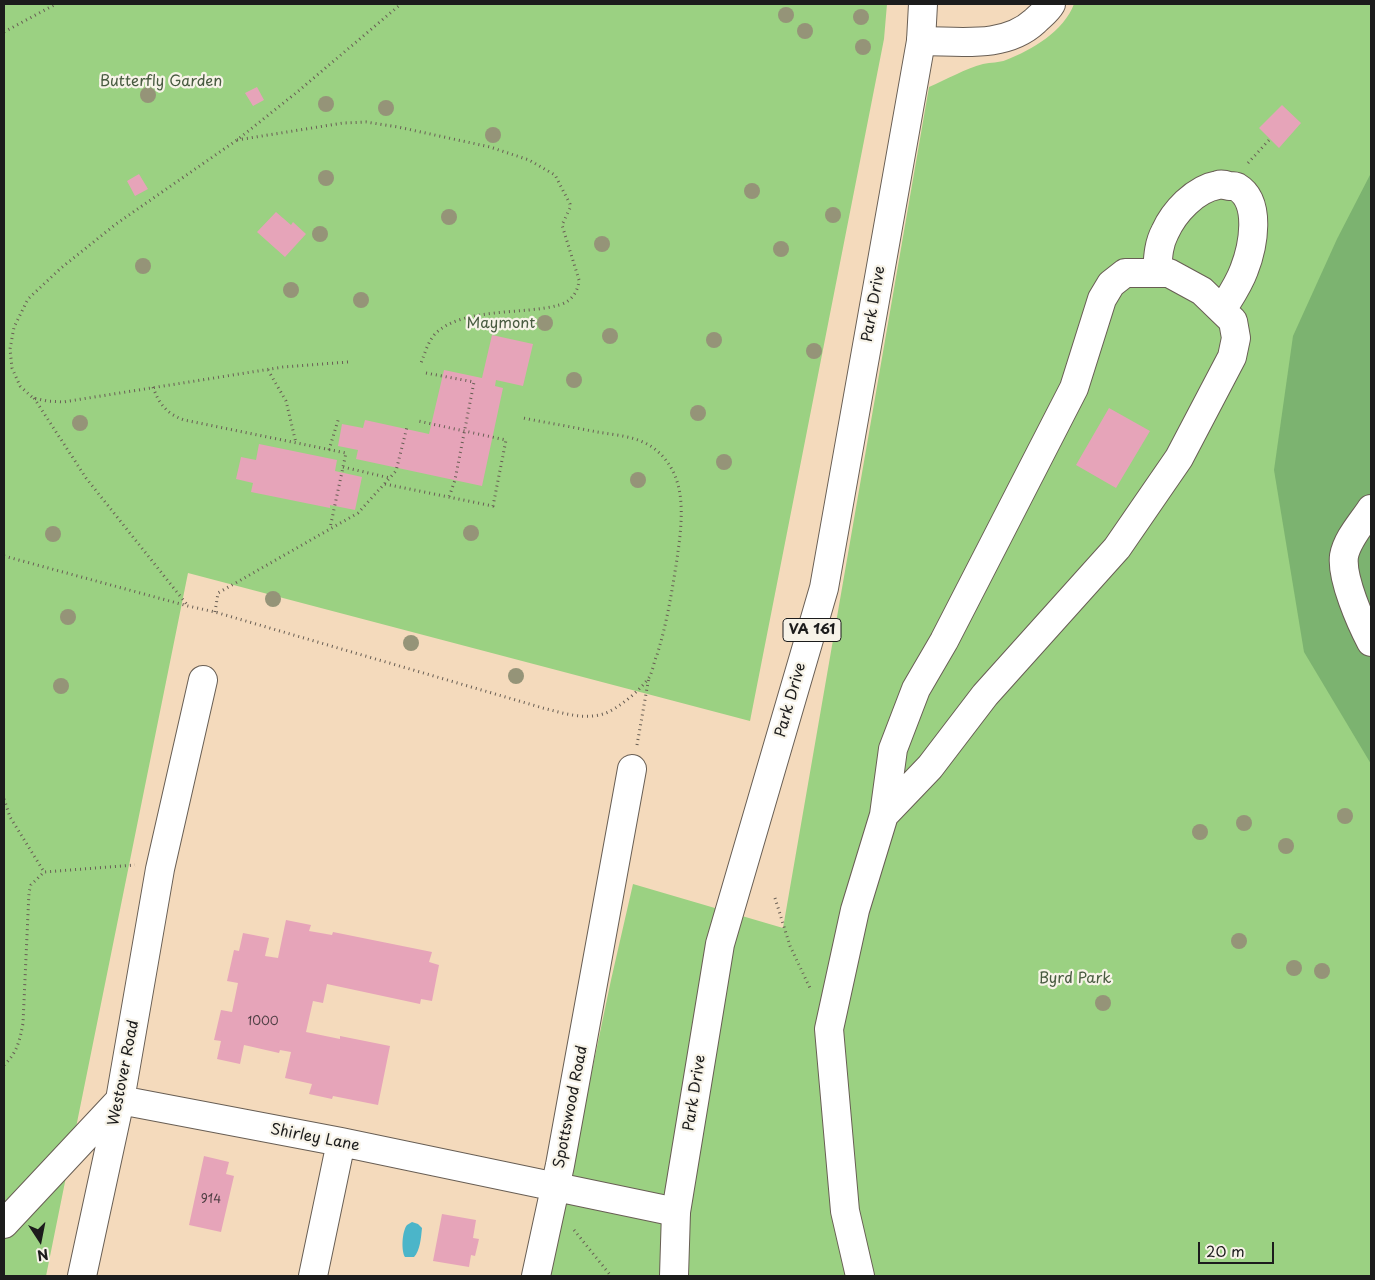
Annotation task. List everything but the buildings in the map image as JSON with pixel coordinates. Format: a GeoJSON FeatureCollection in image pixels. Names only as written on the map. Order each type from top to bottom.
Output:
{"type":"FeatureCollection","features":[{"type":"Feature","properties":{"kind":"street","name":"Park Drive"},"geometry":{"type":"LineString","coordinates":[[674,1276],[676,1212],[720,944],[824,588],[921,41],[923,4]]}},
{"type":"Feature","properties":{"kind":"street"},"geometry":{"type":"LineString","coordinates":[[921,41],[983,42],[1009,38],[1030,26],[1047,10],[1050,4]]}},
{"type":"Feature","properties":{"kind":"street"},"geometry":{"type":"LineString","coordinates":[[1157,273],[1158,253],[1164,233],[1173,218],[1185,204],[1199,192],[1219,184],[1236,186],[1248,198],[1252,214],[1253,231],[1244,270],[1222,310]]}},
{"type":"Feature","properties":{"kind":"street"},"geometry":{"type":"LineString","coordinates":[[860,1276],[845,1211],[829,1029],[855,910],[884,816],[892,749],[916,689],[948,633],[1074,388],[1102,299],[1111,284],[1125,273],[1169,273],[1202,291],[1233,321],[1236,338],[1232,357],[1179,458],[1117,548],[985,695],[930,767],[884,816]]}},
{"type":"Feature","properties":{"kind":"street"},"geometry":{"type":"LineString","coordinates":[[1371,509],[1351,538],[1344,555],[1344,568],[1350,591],[1371,642]]}},
{"type":"Feature","properties":{"kind":"street","name":"Westover Road"},"geometry":{"type":"LineString","coordinates":[[82,1276],[120,1100],[160,868],[203,680]]}},
{"type":"Feature","properties":{"kind":"street","name":"Spottswood Road"},"geometry":{"type":"LineString","coordinates":[[536,1276],[555,1188],[632,768]]}},
{"type":"Feature","properties":{"kind":"street"},"geometry":{"type":"LineString","coordinates":[[4,1224],[120,1100]]}},
{"type":"Feature","properties":{"kind":"street","name":"Shirley Lane"},"geometry":{"type":"LineString","coordinates":[[120,1100],[342,1142],[676,1212]]}},
{"type":"Feature","properties":{"kind":"street"},"geometry":{"type":"LineString","coordinates":[[313,1276],[342,1142]]}},
{"type":"Feature","properties":{"kind":"path"},"geometry":{"type":"LineString","coordinates":[[4,32],[56,4]]}},
{"type":"Feature","properties":{"kind":"path"},"geometry":{"type":"LineString","coordinates":[[188,606],[86,478],[51,427],[34,398],[20,386],[12,368],[10,349],[14,327],[28,299],[61,268],[116,224],[237,140],[401,4]]}},
{"type":"Feature","properties":{"kind":"path"},"geometry":{"type":"LineString","coordinates":[[237,140],[343,123],[366,122],[490,147],[529,160],[555,175],[570,204],[562,225],[579,280],[573,296],[558,305],[483,315],[446,325],[436,332],[430,340],[421,363]]}},
{"type":"Feature","properties":{"kind":"path"},"geometry":{"type":"LineString","coordinates":[[34,398],[63,402],[268,370],[326,362],[348,362]]}},
{"type":"Feature","properties":{"kind":"path"},"geometry":{"type":"LineString","coordinates":[[268,370],[286,402],[296,443]]}},
{"type":"Feature","properties":{"kind":"path"},"geometry":{"type":"LineString","coordinates":[[426,373],[474,382],[455,480],[449,497]]}},
{"type":"Feature","properties":{"kind":"path"},"geometry":{"type":"LineString","coordinates":[[153,387],[161,405],[177,417],[346,453],[330,528]]}},
{"type":"Feature","properties":{"kind":"path"},"geometry":{"type":"LineString","coordinates":[[329,450],[339,417]]}},
{"type":"Feature","properties":{"kind":"path"},"geometry":{"type":"LineString","coordinates":[[523,418],[632,438],[652,447],[669,463],[674,473],[680,494],[680,541],[666,627],[650,676],[632,768]]}},
{"type":"Feature","properties":{"kind":"path"},"geometry":{"type":"LineString","coordinates":[[385,484],[494,506],[506,440],[418,421]]}},
{"type":"Feature","properties":{"kind":"path"},"geometry":{"type":"LineString","coordinates":[[215,612],[218,593],[358,513],[396,471],[407,427]]}},
{"type":"Feature","properties":{"kind":"path"},"geometry":{"type":"LineString","coordinates":[[343,467],[390,478]]}},
{"type":"Feature","properties":{"kind":"path"},"geometry":{"type":"LineString","coordinates":[[4,556],[215,612],[544,708],[578,716],[603,714],[616,708],[627,700],[650,676]]}},
{"type":"Feature","properties":{"kind":"path"},"geometry":{"type":"LineString","coordinates":[[4,799],[10,817],[44,872]]}},
{"type":"Feature","properties":{"kind":"path"},"geometry":{"type":"LineString","coordinates":[[4,1065],[16,1050],[21,1037],[29,892],[31,885],[44,872],[147,865],[160,868]]}},
{"type":"Feature","properties":{"kind":"path"},"geometry":{"type":"LineString","coordinates":[[776,898],[790,946],[819,1008],[830,1024]]}},
{"type":"Feature","properties":{"kind":"path"},"geometry":{"type":"LineString","coordinates":[[570,1225],[611,1276]]}},
{"type":"Feature","properties":{"kind":"green space","name":"Maymont"},"geometry":{"type":"Polygon","coordinates":[[[4,4],[887,4],[884,39],[750,721],[188,573],[46,1276],[4,1276],[4,4]]]}},
{"type":"Feature","properties":{"kind":"green space","name":"Byrd Park"},"geometry":{"type":"Polygon","coordinates":[[[1074,4],[1371,4],[1371,1276],[549,1276],[633,884],[783,928],[929,87],[969,69],[983,64],[1003,61],[1026,51],[1055,31],[1063,23],[1074,4]]]}},
{"type":"Feature","properties":{"kind":"green space"},"geometry":{"type":"Polygon","coordinates":[[[1371,173],[1371,764],[1304,652],[1274,470],[1293,336],[1337,239],[1371,173]]]}},
{"type":"Feature","properties":{"kind":"water"},"geometry":{"type":"Polygon","coordinates":[[[412,1222],[422,1228],[420,1244],[414,1257],[405,1257],[403,1236],[405,1228],[412,1222]]]}},
{"type":"Feature","properties":{"kind":"park label","name":"Butterfly Garden"},"geometry":{"type":"Point","coordinates":[161,82]}}]}
